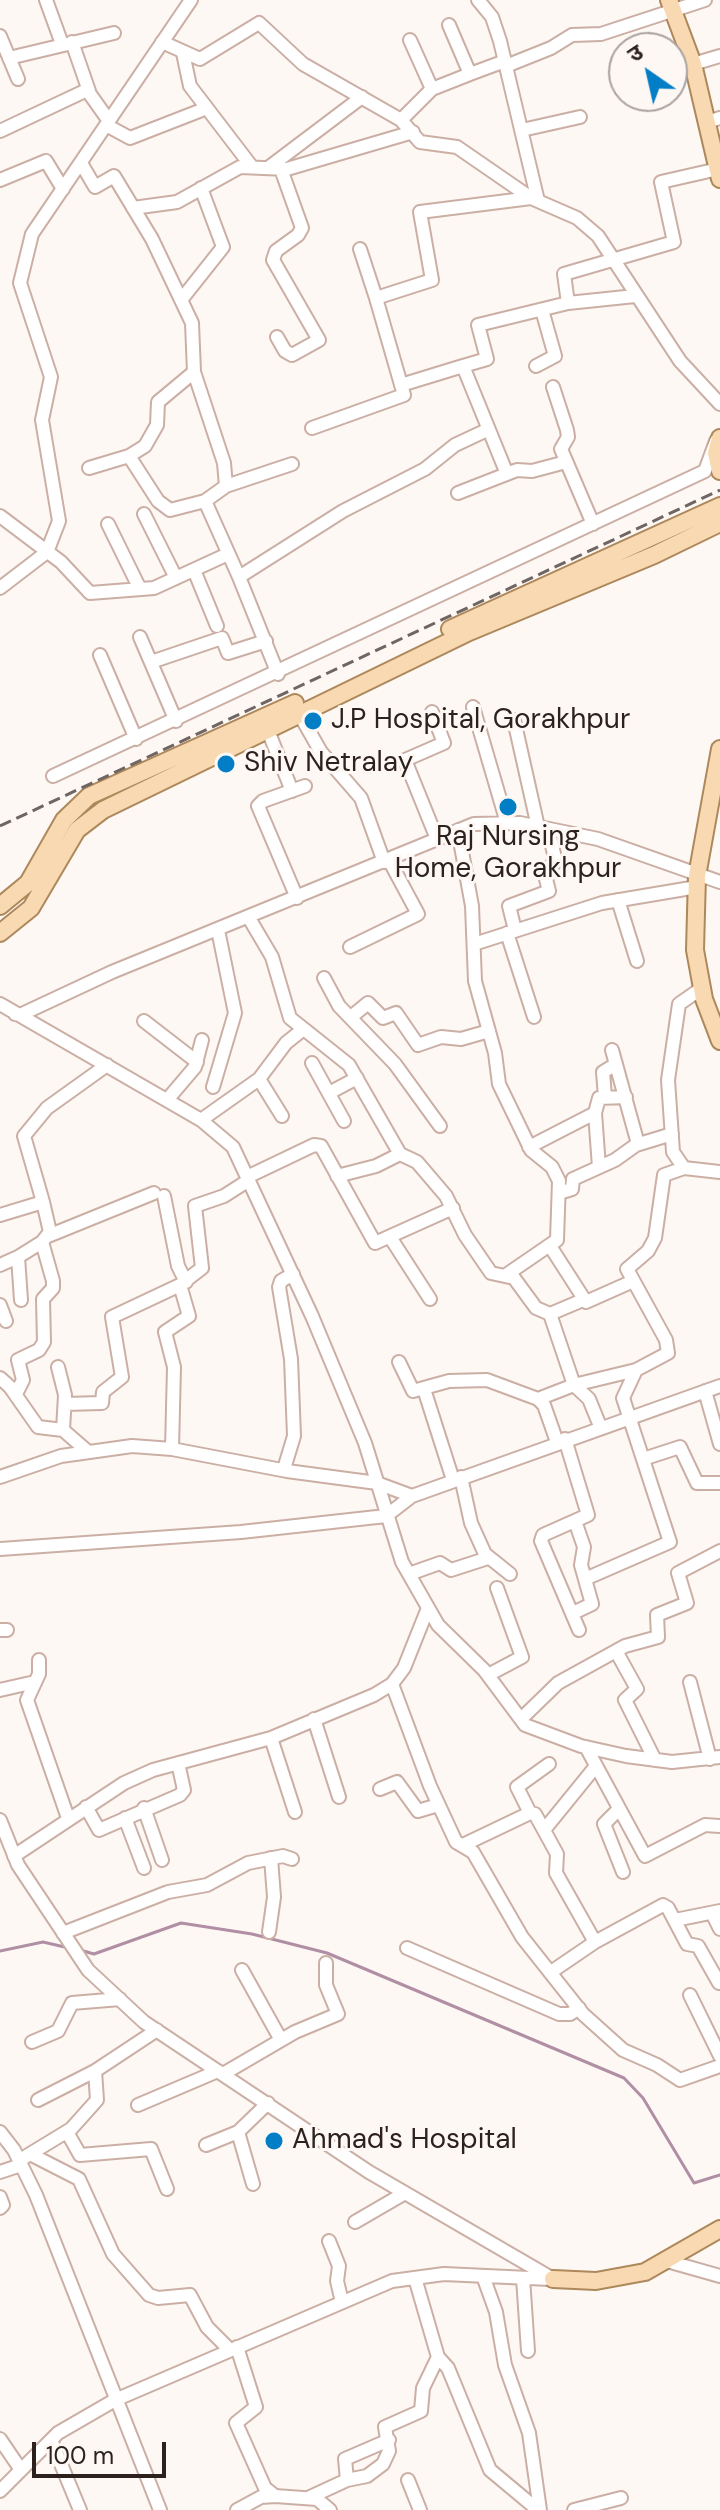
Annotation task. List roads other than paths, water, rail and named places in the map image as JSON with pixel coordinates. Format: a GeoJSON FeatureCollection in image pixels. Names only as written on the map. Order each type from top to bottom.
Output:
{"type":"FeatureCollection","features":[{"type":"Feature","properties":{"kind":"main road"},"geometry":{"type":"LineString","coordinates":[[671,5],[714,120],[719,174]]}},
{"type":"Feature","properties":{"kind":"main road"},"geometry":{"type":"LineString","coordinates":[[713,471],[720,437]]}},
{"type":"Feature","properties":{"kind":"main road"},"geometry":{"type":"LineString","coordinates":[[0,906],[28,883],[64,820],[79,803],[267,728],[296,708],[720,506]]}},
{"type":"Feature","properties":{"kind":"main road"},"geometry":{"type":"LineString","coordinates":[[0,933],[31,908],[85,822],[194,756],[211,740],[296,708],[654,555],[720,523]]}},
{"type":"Feature","properties":{"kind":"main road"},"geometry":{"type":"LineString","coordinates":[[719,763],[697,882],[695,950],[702,988],[716,1020],[720,1041]]}},
{"type":"Feature","properties":{"kind":"main road"},"geometry":{"type":"LineString","coordinates":[[553,2279],[596,2281],[645,2272],[720,2229]]}},
{"type":"Feature","properties":{"kind":"street"},"geometry":{"type":"LineString","coordinates":[[46,0],[107,123],[130,138],[207,108]]}},
{"type":"Feature","properties":{"kind":"street"},"geometry":{"type":"LineString","coordinates":[[0,588],[47,552],[59,521],[42,420],[51,377],[20,283],[32,234],[191,0]]}},
{"type":"Feature","properties":{"kind":"street"},"geometry":{"type":"LineString","coordinates":[[478,0],[492,17],[506,63],[534,200]]}},
{"type":"Feature","properties":{"kind":"street"},"geometry":{"type":"LineString","coordinates":[[401,120],[432,89],[470,74],[557,46],[572,35],[601,34],[671,5],[705,0]]}},
{"type":"Feature","properties":{"kind":"street"},"geometry":{"type":"LineString","coordinates":[[162,42],[200,59],[257,22],[303,64],[401,120],[420,142],[457,147],[534,200],[577,218],[598,236],[680,361],[720,404]]}},
{"type":"Feature","properties":{"kind":"street"},"geometry":{"type":"LineString","coordinates":[[449,25],[470,74]]}},
{"type":"Feature","properties":{"kind":"street"},"geometry":{"type":"LineString","coordinates":[[9,58],[114,33]]}},
{"type":"Feature","properties":{"kind":"street"},"geometry":{"type":"LineString","coordinates":[[0,36],[18,79]]}},
{"type":"Feature","properties":{"kind":"street"},"geometry":{"type":"LineString","coordinates":[[410,40],[432,89]]}},
{"type":"Feature","properties":{"kind":"street"},"geometry":{"type":"LineString","coordinates":[[183,53],[188,80],[252,167]]}},
{"type":"Feature","properties":{"kind":"street"},"geometry":{"type":"LineString","coordinates":[[693,64],[720,56]]}},
{"type":"Feature","properties":{"kind":"street"},"geometry":{"type":"LineString","coordinates":[[0,131],[89,91]]}},
{"type":"Feature","properties":{"kind":"street"},"geometry":{"type":"LineString","coordinates":[[275,168],[362,97]]}},
{"type":"Feature","properties":{"kind":"street"},"geometry":{"type":"LineString","coordinates":[[522,130],[580,117]]}},
{"type":"Feature","properties":{"kind":"street"},"geometry":{"type":"LineString","coordinates":[[133,208],[171,204],[240,167],[275,168],[413,132]]}},
{"type":"Feature","properties":{"kind":"street"},"geometry":{"type":"LineString","coordinates":[[0,180],[46,161],[63,189]]}},
{"type":"Feature","properties":{"kind":"street"},"geometry":{"type":"LineString","coordinates":[[81,163],[95,187],[114,176],[181,300],[193,328],[194,372],[224,463],[226,486]]}},
{"type":"Feature","properties":{"kind":"street"},"geometry":{"type":"LineString","coordinates":[[275,168],[302,228],[298,235],[276,251],[273,260],[319,340],[292,355],[285,351],[277,337]]}},
{"type":"Feature","properties":{"kind":"street"},"geometry":{"type":"LineString","coordinates":[[568,303],[563,275],[674,242],[661,182],[719,174]]}},
{"type":"Feature","properties":{"kind":"street"},"geometry":{"type":"LineString","coordinates":[[181,300],[223,247],[201,188]]}},
{"type":"Feature","properties":{"kind":"street"},"geometry":{"type":"LineString","coordinates":[[376,298],[432,280],[422,211],[534,200]]}},
{"type":"Feature","properties":{"kind":"street"},"geometry":{"type":"LineString","coordinates":[[312,428],[403,396],[360,249]]}},
{"type":"Feature","properties":{"kind":"street"},"geometry":{"type":"LineString","coordinates":[[401,385],[487,359],[478,325],[568,303],[635,296]]}},
{"type":"Feature","properties":{"kind":"street"},"geometry":{"type":"LineString","coordinates":[[536,366],[555,356],[542,310]]}},
{"type":"Feature","properties":{"kind":"street"},"geometry":{"type":"LineString","coordinates":[[463,366],[507,474]]}},
{"type":"Feature","properties":{"kind":"street"},"geometry":{"type":"LineString","coordinates":[[89,468],[129,456],[145,446],[155,431],[158,402],[194,372]]}},
{"type":"Feature","properties":{"kind":"street"},"geometry":{"type":"LineString","coordinates":[[553,387],[567,430],[567,441],[560,447],[593,524]]}},
{"type":"Feature","properties":{"kind":"street"},"geometry":{"type":"LineString","coordinates":[[239,577],[343,511],[425,469],[455,445],[487,430]]}},
{"type":"Feature","properties":{"kind":"street"},"geometry":{"type":"LineString","coordinates":[[129,456],[165,509],[205,501],[226,486],[292,464]]}},
{"type":"Feature","properties":{"kind":"street"},"geometry":{"type":"LineString","coordinates":[[458,493],[507,474],[566,462]]}},
{"type":"Feature","properties":{"kind":"street"},"geometry":{"type":"LineString","coordinates":[[53,776],[713,471]]}},
{"type":"Feature","properties":{"kind":"street"},"geometry":{"type":"LineString","coordinates":[[205,501],[278,674]]}},
{"type":"Feature","properties":{"kind":"street"},"geometry":{"type":"LineString","coordinates":[[144,514],[176,578]]}},
{"type":"Feature","properties":{"kind":"street"},"geometry":{"type":"LineString","coordinates":[[0,516],[66,566],[86,592],[154,588],[228,554]]}},
{"type":"Feature","properties":{"kind":"street"},"geometry":{"type":"LineString","coordinates":[[108,524],[140,589]]}},
{"type":"Feature","properties":{"kind":"street"},"geometry":{"type":"LineString","coordinates":[[194,570],[217,626]]}},
{"type":"Feature","properties":{"kind":"street"},"geometry":{"type":"LineString","coordinates":[[140,637],[176,721]]}},
{"type":"Feature","properties":{"kind":"street"},"geometry":{"type":"LineString","coordinates":[[151,662],[222,638],[228,653],[266,641]]}},
{"type":"Feature","properties":{"kind":"street"},"geometry":{"type":"LineString","coordinates":[[100,655],[136,739]]}},
{"type":"Feature","properties":{"kind":"street"},"geometry":{"type":"LineString","coordinates":[[473,707],[507,823]]}},
{"type":"Feature","properties":{"kind":"street"},"geometry":{"type":"LineString","coordinates":[[296,708],[321,752],[361,798],[386,861],[418,914],[350,947]]}},
{"type":"Feature","properties":{"kind":"street"},"geometry":{"type":"LineString","coordinates":[[432,712],[444,743],[407,758],[405,763],[437,839]]}},
{"type":"Feature","properties":{"kind":"street"},"geometry":{"type":"LineString","coordinates":[[514,720],[543,828],[556,862],[544,871],[549,891],[509,906],[511,932],[534,1017]]}},
{"type":"Feature","properties":{"kind":"street"},"geometry":{"type":"LineString","coordinates":[[267,728],[292,791]]}},
{"type":"Feature","properties":{"kind":"street"},"geometry":{"type":"LineString","coordinates":[[297,898],[258,806],[305,786]]}},
{"type":"Feature","properties":{"kind":"street"},"geometry":{"type":"LineString","coordinates":[[0,1011],[20,1015],[112,972],[474,824],[507,823],[598,839],[697,882]]}},
{"type":"Feature","properties":{"kind":"street"},"geometry":{"type":"LineString","coordinates":[[458,830],[472,906],[475,981],[501,1091],[529,1147],[556,1172],[559,1193],[559,1234],[550,1246],[506,1275]]}},
{"type":"Feature","properties":{"kind":"street"},"geometry":{"type":"LineString","coordinates":[[474,944],[618,900],[697,882],[720,882]]}},
{"type":"Feature","properties":{"kind":"street"},"geometry":{"type":"LineString","coordinates":[[618,900],[637,961]]}},
{"type":"Feature","properties":{"kind":"street"},"geometry":{"type":"LineString","coordinates":[[249,918],[272,957],[284,1007],[301,1031],[344,1061],[400,1154],[417,1162],[453,1208],[491,1273],[514,1278],[536,1308],[550,1314],[631,1282]]}},
{"type":"Feature","properties":{"kind":"street"},"geometry":{"type":"LineString","coordinates":[[213,1087],[235,1013],[218,930]]}},
{"type":"Feature","properties":{"kind":"street"},"geometry":{"type":"LineString","coordinates":[[324,978],[339,1006],[395,1064],[440,1126]]}},
{"type":"Feature","properties":{"kind":"street"},"geometry":{"type":"LineString","coordinates":[[684,1168],[673,1152],[668,1080],[679,1004],[702,988]]}},
{"type":"Feature","properties":{"kind":"street"},"geometry":{"type":"LineString","coordinates":[[351,1017],[368,1003],[383,1018],[396,1013],[418,1045],[441,1037],[461,1039],[489,1031]]}},
{"type":"Feature","properties":{"kind":"street"},"geometry":{"type":"LineString","coordinates":[[0,1004],[201,1120],[233,1147],[293,1274],[365,1443],[386,1516],[409,1574],[438,1625],[488,1675],[525,1725],[586,1747],[655,1760],[715,1758],[690,1682]]}},
{"type":"Feature","properties":{"kind":"street"},"geometry":{"type":"LineString","coordinates":[[144,1021],[197,1062]]}},
{"type":"Feature","properties":{"kind":"street"},"geometry":{"type":"LineString","coordinates":[[201,1120],[259,1079],[286,1043],[301,1031]]}},
{"type":"Feature","properties":{"kind":"street"},"geometry":{"type":"LineString","coordinates":[[167,1100],[189,1077],[197,1062],[202,1040]]}},
{"type":"Feature","properties":{"kind":"street"},"geometry":{"type":"LineString","coordinates":[[612,1050],[638,1144]]}},
{"type":"Feature","properties":{"kind":"street"},"geometry":{"type":"LineString","coordinates":[[312,1063],[344,1121]]}},
{"type":"Feature","properties":{"kind":"street"},"geometry":{"type":"LineString","coordinates":[[605,1097],[603,1072],[616,1064]]}},
{"type":"Feature","properties":{"kind":"street"},"geometry":{"type":"LineString","coordinates":[[16,1394],[23,1380],[18,1360],[39,1350],[44,1342],[43,1299],[53,1288],[45,1239],[50,1225],[24,1136],[47,1108],[107,1065]]}},
{"type":"Feature","properties":{"kind":"street"},"geometry":{"type":"LineString","coordinates":[[329,1093],[357,1078]]}},
{"type":"Feature","properties":{"kind":"street"},"geometry":{"type":"LineString","coordinates":[[259,1079],[282,1116]]}},
{"type":"Feature","properties":{"kind":"street"},"geometry":{"type":"LineString","coordinates":[[599,1167],[595,1113],[599,1098],[626,1097]]}},
{"type":"Feature","properties":{"kind":"street"},"geometry":{"type":"LineString","coordinates":[[529,1147],[595,1113]]}},
{"type":"Feature","properties":{"kind":"street"},"geometry":{"type":"LineString","coordinates":[[559,1193],[572,1189],[573,1179],[638,1144],[672,1134]]}},
{"type":"Feature","properties":{"kind":"street"},"geometry":{"type":"LineString","coordinates":[[65,1404],[100,1405],[103,1392],[122,1377],[112,1317],[183,1283],[202,1268],[195,1206],[224,1196],[248,1179],[318,1145],[372,1240],[378,1244],[453,1208]]}},
{"type":"Feature","properties":{"kind":"street"},"geometry":{"type":"LineString","coordinates":[[337,1176],[376,1166],[400,1154]]}},
{"type":"Feature","properties":{"kind":"street"},"geometry":{"type":"LineString","coordinates":[[538,1399],[574,1385],[636,1370],[662,1359],[669,1348],[626,1274],[630,1263],[648,1251],[655,1238],[662,1179],[670,1171],[684,1168],[702,1168],[719,1177]]}},
{"type":"Feature","properties":{"kind":"street"},"geometry":{"type":"LineString","coordinates":[[0,1265],[45,1239],[159,1194],[189,1316],[165,1332],[174,1367],[172,1449]]}},
{"type":"Feature","properties":{"kind":"street"},"geometry":{"type":"LineString","coordinates":[[0,1215],[43,1202]]}},
{"type":"Feature","properties":{"kind":"street"},"geometry":{"type":"LineString","coordinates":[[390,1237],[430,1299]]}},
{"type":"Feature","properties":{"kind":"street"},"geometry":{"type":"LineString","coordinates":[[550,1246],[583,1300]]}},
{"type":"Feature","properties":{"kind":"street"},"geometry":{"type":"LineString","coordinates":[[18,1257],[21,1300]]}},
{"type":"Feature","properties":{"kind":"street"},"geometry":{"type":"LineString","coordinates":[[284,1469],[294,1436],[291,1359],[279,1287],[284,1278],[293,1274]]}},
{"type":"Feature","properties":{"kind":"street"},"geometry":{"type":"LineString","coordinates":[[0,1305],[6,1321]]}},
{"type":"Feature","properties":{"kind":"street"},"geometry":{"type":"LineString","coordinates":[[550,1314],[574,1385],[589,1399],[600,1426]]}},
{"type":"Feature","properties":{"kind":"street"},"geometry":{"type":"LineString","coordinates":[[399,1362],[411,1390],[449,1381],[487,1380],[538,1399],[544,1405],[561,1440],[588,1512],[541,1538],[579,1630]]}},
{"type":"Feature","properties":{"kind":"street"},"geometry":{"type":"LineString","coordinates":[[58,1367],[65,1404],[63,1430]]}},
{"type":"Feature","properties":{"kind":"street"},"geometry":{"type":"LineString","coordinates":[[585,1579],[670,1542],[623,1398],[636,1370]]}},
{"type":"Feature","properties":{"kind":"street"},"geometry":{"type":"LineString","coordinates":[[0,1378],[16,1394],[38,1427],[63,1430],[86,1450]]}},
{"type":"Feature","properties":{"kind":"street"},"geometry":{"type":"LineString","coordinates":[[0,1549],[241,1532],[386,1516],[412,1496],[600,1426],[720,1386]]}},
{"type":"Feature","properties":{"kind":"street"},"geometry":{"type":"LineString","coordinates":[[424,1389],[471,1523],[488,1558],[510,1574]]}},
{"type":"Feature","properties":{"kind":"street"},"geometry":{"type":"LineString","coordinates":[[705,1391],[720,1444]]}},
{"type":"Feature","properties":{"kind":"street"},"geometry":{"type":"LineString","coordinates":[[0,1477],[86,1450],[118,1446],[172,1449],[377,1483],[412,1496]]}},
{"type":"Feature","properties":{"kind":"street"},"geometry":{"type":"LineString","coordinates":[[643,1459],[680,1447],[697,1483],[720,1483]]}},
{"type":"Feature","properties":{"kind":"street"},"geometry":{"type":"LineString","coordinates":[[573,1613],[592,1606],[581,1565],[585,1550],[575,1521]]}},
{"type":"Feature","properties":{"kind":"street"},"geometry":{"type":"LineString","coordinates":[[521,1719],[553,1686],[616,1651],[659,1635],[657,1615],[687,1603],[678,1573],[720,1551]]}},
{"type":"Feature","properties":{"kind":"street"},"geometry":{"type":"LineString","coordinates":[[409,1574],[440,1563],[451,1570],[488,1558]]}},
{"type":"Feature","properties":{"kind":"street"},"geometry":{"type":"LineString","coordinates":[[488,1675],[522,1657],[497,1588]]}},
{"type":"Feature","properties":{"kind":"street"},"geometry":{"type":"LineString","coordinates":[[14,1856],[124,1783],[178,1763],[271,1738],[392,1684],[404,1668],[428,1608]]}},
{"type":"Feature","properties":{"kind":"street"},"geometry":{"type":"LineString","coordinates":[[616,1651],[637,1689],[625,1700],[655,1760]]}},
{"type":"Feature","properties":{"kind":"street"},"geometry":{"type":"LineString","coordinates":[[39,1660],[35,1682],[27,1700],[68,1818]]}},
{"type":"Feature","properties":{"kind":"street"},"geometry":{"type":"LineString","coordinates":[[0,1690],[35,1682]]}},
{"type":"Feature","properties":{"kind":"street"},"geometry":{"type":"LineString","coordinates":[[392,1684],[438,1805],[456,1842],[473,1852],[514,1926],[579,2008],[623,2050],[657,2065],[675,2078],[684,2080],[720,2066]]}},
{"type":"Feature","properties":{"kind":"street"},"geometry":{"type":"LineString","coordinates":[[314,1719],[339,1797]]}},
{"type":"Feature","properties":{"kind":"street"},"geometry":{"type":"LineString","coordinates":[[271,1738],[295,1812]]}},
{"type":"Feature","properties":{"kind":"street"},"geometry":{"type":"LineString","coordinates":[[586,1747],[645,1856],[705,1825],[720,1826]]}},
{"type":"Feature","properties":{"kind":"street"},"geometry":{"type":"LineString","coordinates":[[86,1807],[99,1830],[183,1793],[178,1763]]}},
{"type":"Feature","properties":{"kind":"street"},"geometry":{"type":"LineString","coordinates":[[549,1764],[517,1787],[530,1813],[544,1830],[559,1860],[556,1873],[595,1942]]}},
{"type":"Feature","properties":{"kind":"street"},"geometry":{"type":"LineString","coordinates":[[544,1830],[596,1766]]}},
{"type":"Feature","properties":{"kind":"street"},"geometry":{"type":"LineString","coordinates":[[380,1789],[397,1782],[418,1811],[438,1805]]}},
{"type":"Feature","properties":{"kind":"street"},"geometry":{"type":"LineString","coordinates":[[144,1808],[162,1860]]}},
{"type":"Feature","properties":{"kind":"street"},"geometry":{"type":"LineString","coordinates":[[619,1809],[604,1824],[623,1872]]}},
{"type":"Feature","properties":{"kind":"street"},"geometry":{"type":"LineString","coordinates":[[463,1845],[530,1813]]}},
{"type":"Feature","properties":{"kind":"street"},"geometry":{"type":"LineString","coordinates":[[125,1818],[144,1868]]}},
{"type":"Feature","properties":{"kind":"street"},"geometry":{"type":"LineString","coordinates":[[0,1820],[14,1856],[85,1965],[157,2030],[405,2193],[553,2279]]}},
{"type":"Feature","properties":{"kind":"street"},"geometry":{"type":"LineString","coordinates":[[66,1936],[168,1892],[207,1885],[243,1864],[271,1858],[292,1859]]}},
{"type":"Feature","properties":{"kind":"street"},"geometry":{"type":"LineString","coordinates":[[269,1932],[274,1897],[271,1858]]}},
{"type":"Feature","properties":{"kind":"street"},"geometry":{"type":"LineString","coordinates":[[551,1972],[595,1942],[666,1905],[687,1944],[698,1946],[719,1983]]}},
{"type":"Feature","properties":{"kind":"street"},"geometry":{"type":"LineString","coordinates":[[675,1920],[716,1912],[720,1929]]}},
{"type":"Feature","properties":{"kind":"street"},"geometry":{"type":"LineString","coordinates":[[407,1948],[559,2014],[570,2014],[579,2008]]}},
{"type":"Feature","properties":{"kind":"street"},"geometry":{"type":"LineString","coordinates":[[138,2105],[221,2073],[281,2040],[338,2014],[326,1985],[326,1963]]}},
{"type":"Feature","properties":{"kind":"street"},"geometry":{"type":"LineString","coordinates":[[242,1970],[281,2040]]}},
{"type":"Feature","properties":{"kind":"street"},"geometry":{"type":"LineString","coordinates":[[690,1995],[720,2056]]}},
{"type":"Feature","properties":{"kind":"street"},"geometry":{"type":"LineString","coordinates":[[32,2042],[58,2031],[72,2003],[120,1999]]}},
{"type":"Feature","properties":{"kind":"street"},"geometry":{"type":"LineString","coordinates":[[38,2100],[95,2071],[157,2030]]}},
{"type":"Feature","properties":{"kind":"street"},"geometry":{"type":"LineString","coordinates":[[0,2172],[67,2132],[99,2097],[95,2071]]}},
{"type":"Feature","properties":{"kind":"street"},"geometry":{"type":"LineString","coordinates":[[206,2145],[238,2132],[268,2103]]}},
{"type":"Feature","properties":{"kind":"street"},"geometry":{"type":"LineString","coordinates":[[0,2132],[24,2160],[160,2510]]}},
{"type":"Feature","properties":{"kind":"street"},"geometry":{"type":"LineString","coordinates":[[67,2132],[80,2155],[151,2149],[167,2189]]}},
{"type":"Feature","properties":{"kind":"street"},"geometry":{"type":"LineString","coordinates":[[238,2132],[253,2184]]}},
{"type":"Feature","properties":{"kind":"street"},"geometry":{"type":"LineString","coordinates":[[24,2160],[79,2179],[113,2254],[149,2295],[158,2298],[190,2295],[207,2327],[233,2348],[256,2407],[237,2420],[237,2426],[260,2479],[275,2496]]}},
{"type":"Feature","properties":{"kind":"street"},"geometry":{"type":"LineString","coordinates":[[355,2222],[405,2193]]}},
{"type":"Feature","properties":{"kind":"street"},"geometry":{"type":"LineString","coordinates":[[0,2197],[3,2205],[0,2208]]}},
{"type":"Feature","properties":{"kind":"street"},"geometry":{"type":"LineString","coordinates":[[329,2241],[339,2266],[337,2281],[342,2302]]}},
{"type":"Feature","properties":{"kind":"street"},"geometry":{"type":"LineString","coordinates":[[667,2261],[720,2276]]}},
{"type":"Feature","properties":{"kind":"street"},"geometry":{"type":"LineString","coordinates":[[0,2491],[51,2440],[115,2400],[392,2281],[444,2274],[553,2279]]}},
{"type":"Feature","properties":{"kind":"street"},"geometry":{"type":"LineString","coordinates":[[483,2276],[496,2312],[505,2365],[529,2433],[539,2510]]}},
{"type":"Feature","properties":{"kind":"street"},"geometry":{"type":"LineString","coordinates":[[415,2278],[438,2357],[448,2368],[490,2470],[539,2510]]}},
{"type":"Feature","properties":{"kind":"street"},"geometry":{"type":"LineString","coordinates":[[523,2278],[528,2351]]}},
{"type":"Feature","properties":{"kind":"street"},"geometry":{"type":"LineString","coordinates":[[308,2498],[347,2480],[367,2476],[383,2464],[389,2451],[385,2427],[416,2415],[423,2407],[423,2388],[438,2357]]}},
{"type":"Feature","properties":{"kind":"street"},"geometry":{"type":"LineString","coordinates":[[0,2439],[21,2470]]}},
{"type":"Feature","properties":{"kind":"street"},"geometry":{"type":"LineString","coordinates":[[51,2440],[80,2510]]}},
{"type":"Feature","properties":{"kind":"street"},"geometry":{"type":"LineString","coordinates":[[347,2480],[345,2459],[389,2440]]}},
{"type":"Feature","properties":{"kind":"street"},"geometry":{"type":"LineString","coordinates":[[408,2480],[420,2510]]}},
{"type":"Feature","properties":{"kind":"street"},"geometry":{"type":"LineString","coordinates":[[237,2510],[261,2497],[275,2496],[324,2502],[330,2510]]}},
{"type":"Feature","properties":{"kind":"street"},"geometry":{"type":"LineString","coordinates":[[574,2510],[606,2506],[621,2498]]}},
{"type":"Feature","properties":{"kind":"waterway"},"geometry":{"type":"LineString","coordinates":[[80,1950],[94,1954],[181,1923],[252,1934],[327,1953],[624,2078],[643,2098],[694,2183],[720,2175]]}},
{"type":"Feature","properties":{"kind":"waterway"},"geometry":{"type":"LineString","coordinates":[[0,1951],[43,1942],[69,1948]]}},
{"type":"Feature","properties":{"kind":"railway"},"geometry":{"type":"LineString","coordinates":[[0,826],[720,490]]}},
{"type":"Feature","properties":{"kind":"place","name":"J.P Hospital, Gorakhpur"},"geometry":{"type":"Point","coordinates":[313,721]}},
{"type":"Feature","properties":{"kind":"place","name":"Shiv Netralay"},"geometry":{"type":"Point","coordinates":[226,764]}},
{"type":"Feature","properties":{"kind":"place","name":"Raj Nursing Home, Gorakhpur"},"geometry":{"type":"Point","coordinates":[508,807]}},
{"type":"Feature","properties":{"kind":"place","name":"Ahmad's Hospital"},"geometry":{"type":"Point","coordinates":[274,2141]}}]}
